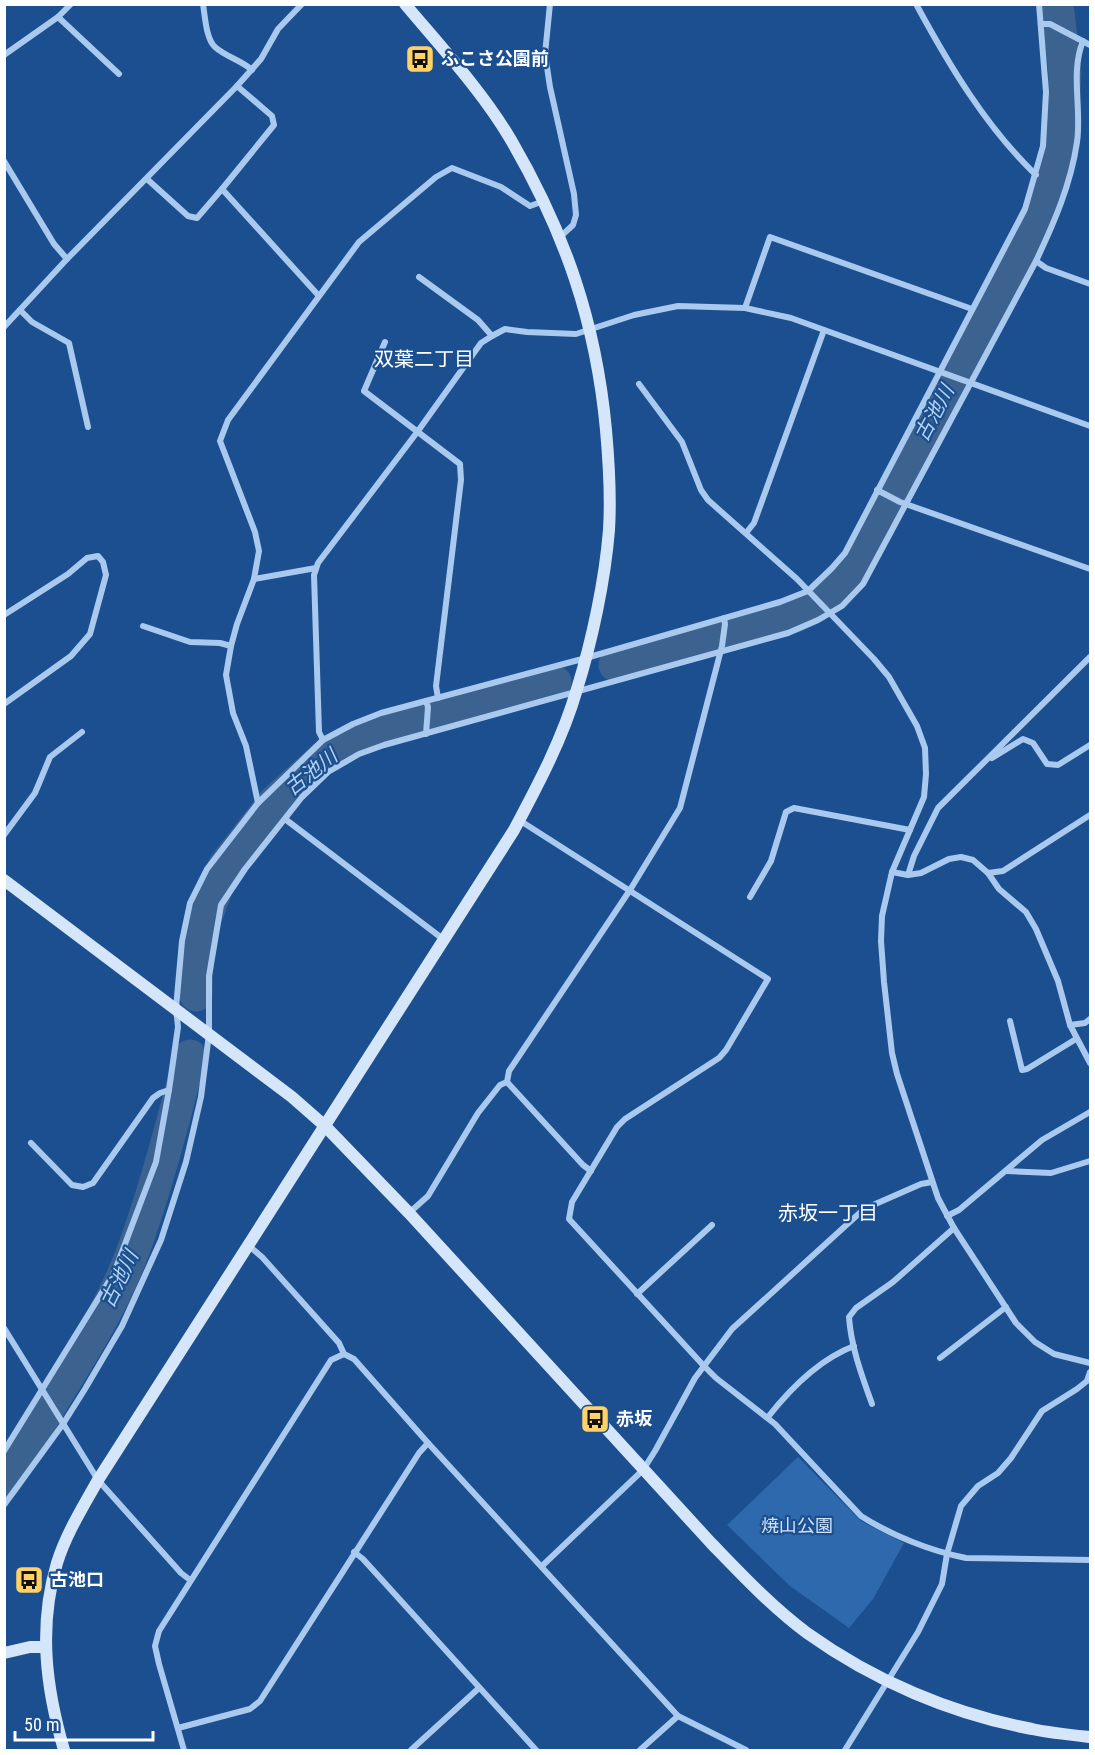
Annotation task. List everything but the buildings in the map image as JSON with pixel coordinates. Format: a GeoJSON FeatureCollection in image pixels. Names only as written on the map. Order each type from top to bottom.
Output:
{"type":"FeatureCollection","features":[{"type":"Feature","properties":{"kind":"street"},"geometry":{"type":"LineString","coordinates":[[4,55],[58,17],[71,4]]}},
{"type":"Feature","properties":{"kind":"street"},"geometry":{"type":"LineString","coordinates":[[203,4],[210,41],[215,47],[245,63],[252,70]]}},
{"type":"Feature","properties":{"kind":"street"},"geometry":{"type":"LineString","coordinates":[[4,327],[67,259],[252,70],[278,29],[302,4]]}},
{"type":"Feature","properties":{"kind":"street"},"geometry":{"type":"LineString","coordinates":[[64,1750],[50,1695],[45,1647],[48,1605],[57,1563],[73,1524],[98,1480],[519,820],[545,771],[577,692],[601,585],[609,529],[609,460],[602,386],[591,330],[577,282],[544,201],[510,138],[472,84],[405,4]]}},
{"type":"Feature","properties":{"kind":"street"},"geometry":{"type":"LineString","coordinates":[[550,4],[545,54],[574,194],[576,215],[573,225],[560,237]]}},
{"type":"Feature","properties":{"kind":"street"},"geometry":{"type":"LineString","coordinates":[[916,4],[961,81],[1008,145],[1036,175]]}},
{"type":"Feature","properties":{"kind":"street"},"geometry":{"type":"LineString","coordinates":[[4,1451],[114,1273],[156,1162],[170,1090],[178,1027],[176,1008],[182,941],[190,903],[207,869],[258,803],[323,740],[353,724],[381,713],[427,704],[438,698],[725,621],[808,591],[832,568],[844,553],[1025,209],[1043,146],[1046,92],[1039,4]]}},
{"type":"Feature","properties":{"kind":"street"},"geometry":{"type":"LineString","coordinates":[[58,17],[119,74]]}},
{"type":"Feature","properties":{"kind":"street"},"geometry":{"type":"LineString","coordinates":[[1041,24],[1050,24],[1090,45]]}},
{"type":"Feature","properties":{"kind":"street"},"geometry":{"type":"LineString","coordinates":[[4,1505],[63,1424],[122,1326],[161,1240],[188,1152],[201,1097],[209,1034],[209,976],[221,905],[245,869],[302,797],[328,772],[367,751],[426,732],[577,692],[721,649],[788,633],[827,611],[842,606],[863,584],[966,382],[1036,261],[1061,208],[1077,142],[1077,55],[1083,40]]}},
{"type":"Feature","properties":{"kind":"street"},"geometry":{"type":"LineString","coordinates":[[147,179],[188,216],[197,218],[274,125],[272,116],[237,86]]}},
{"type":"Feature","properties":{"kind":"street"},"geometry":{"type":"LineString","coordinates":[[4,161],[54,244],[67,259]]}},
{"type":"Feature","properties":{"kind":"street"},"geometry":{"type":"LineString","coordinates":[[258,803],[246,746],[233,713],[226,675],[231,646],[255,579],[259,551],[255,532],[220,441],[228,420],[359,242],[436,177],[452,168],[501,187],[530,206],[544,201]]}},
{"type":"Feature","properties":{"kind":"street"},"geometry":{"type":"LineString","coordinates":[[222,189],[319,296]]}},
{"type":"Feature","properties":{"kind":"street"},"geometry":{"type":"LineString","coordinates":[[746,308],[770,237],[972,309]]}},
{"type":"Feature","properties":{"kind":"street"},"geometry":{"type":"LineString","coordinates":[[1036,261],[1046,268],[1090,284]]}},
{"type":"Feature","properties":{"kind":"street"},"geometry":{"type":"LineString","coordinates":[[419,277],[478,320],[492,336]]}},
{"type":"Feature","properties":{"kind":"street"},"geometry":{"type":"LineString","coordinates":[[323,740],[319,732],[314,575],[316,568],[481,343],[505,329],[576,334],[634,315],[678,306],[746,308],[791,318],[1090,426]]}},
{"type":"Feature","properties":{"kind":"street"},"geometry":{"type":"LineString","coordinates":[[20,310],[32,322],[69,343],[88,427]]}},
{"type":"Feature","properties":{"kind":"street"},"geometry":{"type":"LineString","coordinates":[[746,533],[754,523],[824,330]]}},
{"type":"Feature","properties":{"kind":"street"},"geometry":{"type":"LineString","coordinates":[[385,342],[364,391],[460,464],[461,480],[436,686],[438,698]]}},
{"type":"Feature","properties":{"kind":"street"},"geometry":{"type":"LineString","coordinates":[[639,384],[682,442],[701,490],[708,500],[815,597],[889,676],[917,726],[925,748],[924,797],[892,872],[882,916],[881,940],[892,1053],[897,1074],[938,1198],[954,1228],[1016,1323],[1035,1342],[1054,1354],[1090,1363]]}},
{"type":"Feature","properties":{"kind":"street"},"geometry":{"type":"LineString","coordinates":[[877,490],[903,503],[1090,569]]}},
{"type":"Feature","properties":{"kind":"street"},"geometry":{"type":"LineString","coordinates":[[4,615],[68,574],[87,558],[98,556],[103,562],[106,575],[90,634],[71,656],[4,704]]}},
{"type":"Feature","properties":{"kind":"street"},"geometry":{"type":"LineString","coordinates":[[255,579],[316,568]]}},
{"type":"Feature","properties":{"kind":"street"},"geometry":{"type":"LineString","coordinates":[[507,1082],[509,1071],[630,890],[680,808],[721,649],[725,621]]}},
{"type":"Feature","properties":{"kind":"street"},"geometry":{"type":"LineString","coordinates":[[143,626],[190,642],[220,643],[231,646]]}},
{"type":"Feature","properties":{"kind":"street"},"geometry":{"type":"LineString","coordinates":[[908,876],[914,856],[938,808],[1090,657]]}},
{"type":"Feature","properties":{"kind":"street"},"geometry":{"type":"LineString","coordinates":[[426,732],[427,704]]}},
{"type":"Feature","properties":{"kind":"street"},"geometry":{"type":"LineString","coordinates":[[4,835],[35,793],[50,757],[82,732]]}},
{"type":"Feature","properties":{"kind":"street"},"geometry":{"type":"LineString","coordinates":[[981,765],[1023,739],[1033,743],[1047,764],[1058,765],[1090,744]]}},
{"type":"Feature","properties":{"kind":"street"},"geometry":{"type":"LineString","coordinates":[[750,897],[771,861],[786,812],[794,808],[910,830]]}},
{"type":"Feature","properties":{"kind":"street"},"geometry":{"type":"LineString","coordinates":[[988,873],[1003,871],[1090,815]]}},
{"type":"Feature","properties":{"kind":"street"},"geometry":{"type":"LineString","coordinates":[[285,819],[443,939]]}},
{"type":"Feature","properties":{"kind":"street"},"geometry":{"type":"LineString","coordinates":[[519,820],[768,979],[719,1058],[625,1119],[618,1127],[572,1202],[569,1219],[703,1365],[716,1378],[768,1417],[861,1516],[876,1525],[947,1554],[966,1558],[1090,1560]]}},
{"type":"Feature","properties":{"kind":"street"},"geometry":{"type":"LineString","coordinates":[[892,872],[908,876],[921,873],[949,859],[961,857],[973,860],[988,873],[999,889],[1026,912],[1036,929],[1058,981],[1076,1040],[1090,1063]]}},
{"type":"Feature","properties":{"kind":"street"},"geometry":{"type":"LineString","coordinates":[[4,880],[176,1008],[325,1126],[409,1213],[643,1470],[760,1594],[807,1633],[848,1660],[888,1682],[934,1702],[976,1716],[1032,1729],[1090,1737]]}},
{"type":"Feature","properties":{"kind":"street"},"geometry":{"type":"LineString","coordinates":[[1070,1025],[1085,1023],[1090,1019]]}},
{"type":"Feature","properties":{"kind":"street"},"geometry":{"type":"LineString","coordinates":[[1010,1022],[1022,1070],[1076,1040]]}},
{"type":"Feature","properties":{"kind":"street"},"geometry":{"type":"LineString","coordinates":[[507,1082],[591,1171]]}},
{"type":"Feature","properties":{"kind":"street"},"geometry":{"type":"LineString","coordinates":[[409,1213],[428,1196],[478,1113],[500,1085],[507,1082]]}},
{"type":"Feature","properties":{"kind":"street"},"geometry":{"type":"LineString","coordinates":[[31,1143],[72,1185],[83,1187],[93,1183],[153,1098],[170,1090]]}},
{"type":"Feature","properties":{"kind":"street"},"geometry":{"type":"LineString","coordinates":[[947,1216],[959,1209],[1042,1140],[1090,1112]]}},
{"type":"Feature","properties":{"kind":"street"},"geometry":{"type":"LineString","coordinates":[[1005,1171],[1051,1173],[1090,1161]]}},
{"type":"Feature","properties":{"kind":"street"},"geometry":{"type":"LineString","coordinates":[[542,1566],[643,1470],[656,1451],[703,1365],[732,1329],[864,1209],[921,1184],[932,1182]]}},
{"type":"Feature","properties":{"kind":"street"},"geometry":{"type":"LineString","coordinates":[[637,1294],[712,1225]]}},
{"type":"Feature","properties":{"kind":"street"},"geometry":{"type":"LineString","coordinates":[[872,1404],[854,1346],[849,1317],[856,1308],[893,1282],[954,1228]]}},
{"type":"Feature","properties":{"kind":"street"},"geometry":{"type":"LineString","coordinates":[[249,1246],[262,1257],[339,1343],[344,1354],[354,1359],[678,1716],[746,1750]]}},
{"type":"Feature","properties":{"kind":"street"},"geometry":{"type":"LineString","coordinates":[[940,1358],[1006,1307]]}},
{"type":"Feature","properties":{"kind":"street"},"geometry":{"type":"LineString","coordinates":[[4,1328],[98,1480],[190,1581]]}},
{"type":"Feature","properties":{"kind":"street"},"geometry":{"type":"LineString","coordinates":[[768,1417],[811,1372],[841,1350],[854,1346]]}},
{"type":"Feature","properties":{"kind":"street"},"geometry":{"type":"LineString","coordinates":[[184,1750],[155,1646],[159,1631],[331,1360],[344,1354]]}},
{"type":"Feature","properties":{"kind":"street"},"geometry":{"type":"LineString","coordinates":[[844,1750],[918,1632],[942,1584],[947,1554],[961,1506],[978,1486],[998,1473],[1011,1458],[1042,1411],[1087,1381],[1090,1372]]}},
{"type":"Feature","properties":{"kind":"street"},"geometry":{"type":"LineString","coordinates":[[178,1728],[250,1709],[260,1701],[354,1552],[419,1453],[428,1443]]}},
{"type":"Feature","properties":{"kind":"street"},"geometry":{"type":"LineString","coordinates":[[354,1552],[363,1559],[536,1750]]}},
{"type":"Feature","properties":{"kind":"street"},"geometry":{"type":"LineString","coordinates":[[4,1653],[30,1647],[45,1647]]}},
{"type":"Feature","properties":{"kind":"street"},"geometry":{"type":"LineString","coordinates":[[411,1750],[479,1688]]}},
{"type":"Feature","properties":{"kind":"street"},"geometry":{"type":"LineString","coordinates":[[640,1750],[678,1716]]}},
{"type":"Feature","properties":{"kind":"green space","name":"焼山公園"},"geometry":{"type":"Polygon","coordinates":[[[798,1457],[861,1521],[904,1543],[873,1599],[849,1628],[790,1586],[727,1525],[798,1457]]]}},
{"type":"Feature","properties":{"kind":"waterway","name":"古池川"},"geometry":{"type":"LineString","coordinates":[[615,665],[795,616],[816,606],[846,580],[941,407],[1042,208],[1058,159],[1062,134],[1065,73],[1057,4]]}},
{"type":"Feature","properties":{"kind":"waterway","name":"古池川"},"geometry":{"type":"LineString","coordinates":[[196,995],[198,938],[225,865],[275,801],[323,758],[359,737],[555,682]]}},
{"type":"Feature","properties":{"kind":"waterway","name":"古池川"},"geometry":{"type":"LineString","coordinates":[[4,1483],[87,1345],[120,1283],[152,1195],[190,1056]]}},
{"type":"Feature","properties":{"kind":"place","name":"ふこさ公園前"},"geometry":{"type":"Point","coordinates":[420,59]}},
{"type":"Feature","properties":{"kind":"place","name":"赤坂"},"geometry":{"type":"Point","coordinates":[595,1419]}},
{"type":"Feature","properties":{"kind":"place","name":"古池口"},"geometry":{"type":"Point","coordinates":[29,1580]}},
{"type":"Feature","properties":{"kind":"district","name":"双葉二丁目"},"geometry":{"type":"Point","coordinates":[424,359]}},
{"type":"Feature","properties":{"kind":"district","name":"赤坂一丁目"},"geometry":{"type":"Point","coordinates":[828,1213]}}]}
